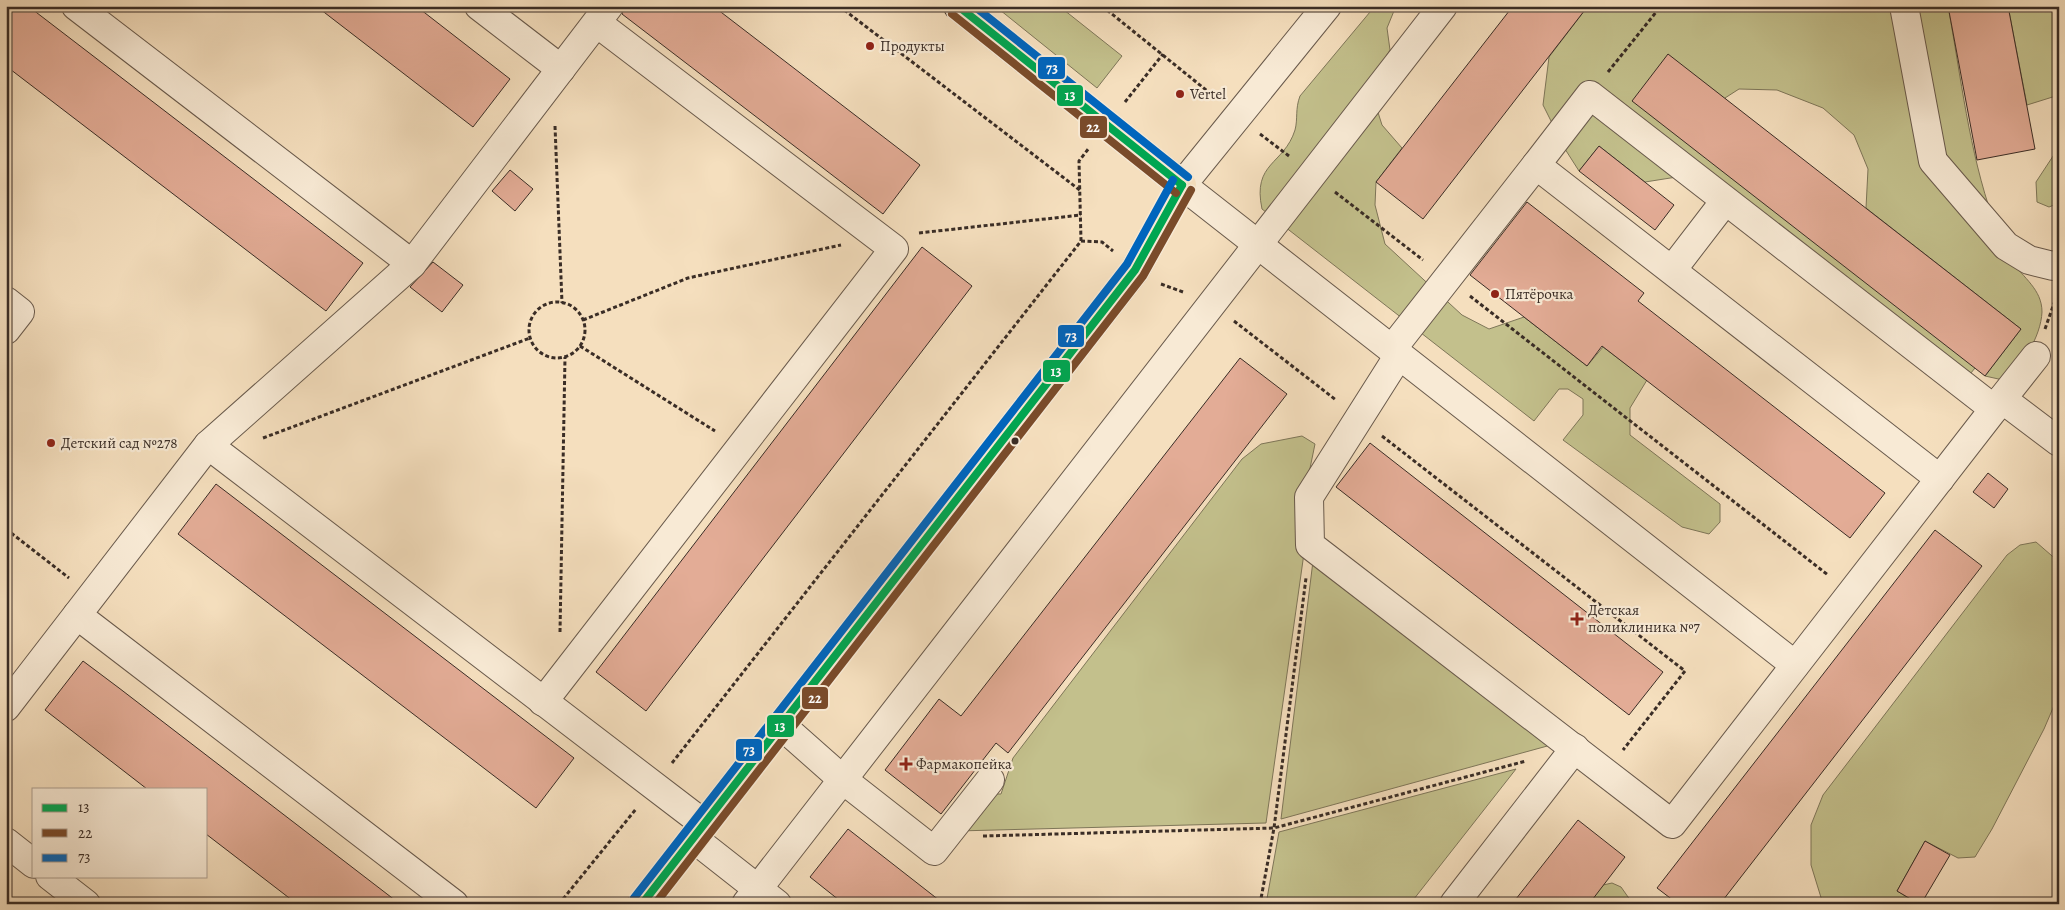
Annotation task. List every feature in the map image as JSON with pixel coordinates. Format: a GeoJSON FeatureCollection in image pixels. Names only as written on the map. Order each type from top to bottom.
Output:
{"type":"FeatureCollection","features":[{"type":"Feature","properties":{"kind":"main road"},"geometry":{"type":"LineString","coordinates":[[642,904],[1135,270],[1182,185],[958,6]]}},
{"type":"Feature","properties":{"kind":"street"},"geometry":{"type":"LineString","coordinates":[[76,6],[412,264]]}},
{"type":"Feature","properties":{"kind":"street"},"geometry":{"type":"LineString","coordinates":[[479,6],[557,75]]}},
{"type":"Feature","properties":{"kind":"street"},"geometry":{"type":"LineString","coordinates":[[214,450],[551,692],[654,786],[699,831],[760,899],[842,779],[1443,6]]}},
{"type":"Feature","properties":{"kind":"street"},"geometry":{"type":"LineString","coordinates":[[1904,6],[1933,161],[2006,246],[2029,260],[2056,265]]}},
{"type":"Feature","properties":{"kind":"street"},"geometry":{"type":"LineString","coordinates":[[1321,8],[1182,185],[1795,665]]}},
{"type":"Feature","properties":{"kind":"street"},"geometry":{"type":"LineString","coordinates":[[6,707],[85,605],[214,450],[412,264],[603,14],[894,248],[551,692]]}},
{"type":"Feature","properties":{"kind":"street"},"geometry":{"type":"LineString","coordinates":[[2036,356],[1998,404],[1672,824],[1310,545],[1309,496],[1359,418],[1396,352],[1447,279],[1590,95],[1725,200],[1998,404],[2059,442]]}},
{"type":"Feature","properties":{"kind":"street"},"geometry":{"type":"LineString","coordinates":[[1536,164],[1940,479]]}},
{"type":"Feature","properties":{"kind":"street"},"geometry":{"type":"LineString","coordinates":[[1672,270],[1725,200]]}},
{"type":"Feature","properties":{"kind":"street"},"geometry":{"type":"LineString","coordinates":[[6,301],[20,312],[6,330]]}},
{"type":"Feature","properties":{"kind":"street"},"geometry":{"type":"LineString","coordinates":[[85,605],[454,904]]}},
{"type":"Feature","properties":{"kind":"street"},"geometry":{"type":"LineString","coordinates":[[781,724],[842,779],[934,851],[990,780]]}},
{"type":"Feature","properties":{"kind":"street"},"geometry":{"type":"LineString","coordinates":[[1454,904],[1575,748]]}},
{"type":"Feature","properties":{"kind":"street"},"geometry":{"type":"LineString","coordinates":[[6,842],[32,862]]}},
{"type":"Feature","properties":{"kind":"street"},"geometry":{"type":"LineString","coordinates":[[53,878],[86,904]]}},
{"type":"Feature","properties":{"kind":"path"},"geometry":{"type":"LineString","coordinates":[[839,6],[1081,191]]}},
{"type":"Feature","properties":{"kind":"path"},"geometry":{"type":"LineString","coordinates":[[1102,6],[1312,174],[1851,593]]}},
{"type":"Feature","properties":{"kind":"path"},"geometry":{"type":"LineString","coordinates":[[1590,95],[1660,6]]}},
{"type":"Feature","properties":{"kind":"path"},"geometry":{"type":"LineString","coordinates":[[1107,126],[1163,54]]}},
{"type":"Feature","properties":{"kind":"path"},"geometry":{"type":"LineString","coordinates":[[557,75],[562,302]]}},
{"type":"Feature","properties":{"kind":"path"},"geometry":{"type":"LineString","coordinates":[[559,904],[654,786],[1080,241],[1081,173]]}},
{"type":"Feature","properties":{"kind":"path"},"geometry":{"type":"LineString","coordinates":[[584,320],[688,278],[879,237],[1081,215]]}},
{"type":"Feature","properties":{"kind":"path"},"geometry":{"type":"LineString","coordinates":[[2036,356],[2057,297],[2056,265]]}},
{"type":"Feature","properties":{"kind":"path"},"geometry":{"type":"LineString","coordinates":[[1135,270],[1148,279],[1212,303],[1685,671],[1606,773]]}},
{"type":"Feature","properties":{"kind":"path"},"geometry":{"type":"LineString","coordinates":[[553,302],[562,302],[579,312],[584,320],[584,339],[580,346],[566,357],[557,359],[540,353],[530,338],[529,329],[536,311],[553,302]]}},
{"type":"Feature","properties":{"kind":"path"},"geometry":{"type":"LineString","coordinates":[[214,450],[530,338]]}},
{"type":"Feature","properties":{"kind":"path"},"geometry":{"type":"LineString","coordinates":[[580,346],[740,446]]}},
{"type":"Feature","properties":{"kind":"path"},"geometry":{"type":"LineString","coordinates":[[551,692],[566,357]]}},
{"type":"Feature","properties":{"kind":"path"},"geometry":{"type":"LineString","coordinates":[[6,529],[85,605]]}},
{"type":"Feature","properties":{"kind":"path"},"geometry":{"type":"LineString","coordinates":[[1260,904],[1274,828],[1310,545]]}},
{"type":"Feature","properties":{"kind":"path"},"geometry":{"type":"LineString","coordinates":[[945,838],[1274,828],[1528,761]]}},
{"type":"Feature","properties":{"kind":"shaded area"},"geometry":{"type":"Polygon","coordinates":[[[995,6],[1059,6],[1122,56],[1097,88],[995,6]]]}},
{"type":"Feature","properties":{"kind":"shaded area"},"geometry":{"type":"Polygon","coordinates":[[[1375,6],[1396,6],[1387,28],[1390,50],[1369,84],[1382,125],[1402,148],[1376,182],[1375,205],[1385,244],[1462,315],[1489,329],[1524,317],[1587,366],[1603,347],[1647,380],[1630,408],[1630,435],[1720,504],[1720,522],[1709,534],[1682,527],[1563,440],[1583,415],[1583,399],[1568,389],[1559,389],[1534,421],[1262,209],[1261,182],[1265,173],[1290,142],[1295,130],[1300,96],[1375,6]]]}},
{"type":"Feature","properties":{"kind":"shaded area"},"geometry":{"type":"Polygon","coordinates":[[[1588,6],[1948,6],[1966,114],[1985,193],[1995,224],[2009,256],[2035,290],[2041,304],[2041,321],[2038,331],[2029,350],[2017,368],[2003,380],[1985,376],[2021,329],[1866,208],[1868,169],[1854,135],[1823,108],[1777,90],[1739,89],[1725,98],[1975,368],[1966,379],[1683,176],[1645,182],[1599,146],[1579,171],[1565,149],[1543,105],[1549,57],[1588,6]]]}},
{"type":"Feature","properties":{"kind":"shaded area"},"geometry":{"type":"Polygon","coordinates":[[[2008,6],[2059,6],[2059,95],[2027,105],[2008,6]]]}},
{"type":"Feature","properties":{"kind":"shaded area"},"geometry":{"type":"Polygon","coordinates":[[[2059,147],[2059,203],[2049,207],[2037,202],[2036,182],[2059,147]]]}},
{"type":"Feature","properties":{"kind":"shaded area"},"geometry":{"type":"Polygon","coordinates":[[[1302,436],[1315,444],[1308,478],[1305,546],[1266,823],[957,831],[991,794],[1001,794],[1013,758],[1242,459],[1261,444],[1302,436]]]}},
{"type":"Feature","properties":{"kind":"shaded area"},"geometry":{"type":"Polygon","coordinates":[[[2036,542],[2059,562],[2059,694],[2044,729],[1992,829],[1975,857],[1958,858],[1925,841],[1897,891],[1919,904],[1823,904],[1811,865],[1811,825],[1823,795],[2007,555],[2020,545],[2036,542]]]}},
{"type":"Feature","properties":{"kind":"shaded area"},"geometry":{"type":"Polygon","coordinates":[[[1314,553],[1551,745],[1281,819],[1314,553]]]}},
{"type":"Feature","properties":{"kind":"shaded area"},"geometry":{"type":"Polygon","coordinates":[[[1516,769],[1410,904],[1266,904],[1279,832],[1516,769]]]}},
{"type":"Feature","properties":{"kind":"shaded area"},"geometry":{"type":"Polygon","coordinates":[[[1612,883],[1621,887],[1633,904],[1589,904],[1603,885],[1612,883]]]}},
{"type":"Feature","properties":{"kind":"building"},"geometry":{"type":"Polygon","coordinates":[[[6,6],[28,6],[363,263],[326,311],[6,66],[6,6]]]}},
{"type":"Feature","properties":{"kind":"building"},"geometry":{"type":"Polygon","coordinates":[[[316,6],[416,6],[510,79],[473,127],[316,6]]]}},
{"type":"Feature","properties":{"kind":"building"},"geometry":{"type":"Polygon","coordinates":[[[624,6],[713,6],[920,165],[883,214],[622,14],[624,6]]]}},
{"type":"Feature","properties":{"kind":"building"},"geometry":{"type":"Polygon","coordinates":[[[1513,6],[1588,6],[1423,219],[1376,182],[1513,6]]]}},
{"type":"Feature","properties":{"kind":"building"},"geometry":{"type":"Polygon","coordinates":[[[1948,6],[2008,6],[2035,149],[1977,160],[1948,6]]]}},
{"type":"Feature","properties":{"kind":"building"},"geometry":{"type":"Polygon","coordinates":[[[1668,54],[2021,329],[1985,376],[1632,101],[1668,54]]]}},
{"type":"Feature","properties":{"kind":"building"},"geometry":{"type":"Polygon","coordinates":[[[1599,146],[1674,205],[1655,230],[1579,171],[1599,146]]]}},
{"type":"Feature","properties":{"kind":"building"},"geometry":{"type":"Polygon","coordinates":[[[510,170],[533,189],[515,211],[492,191],[510,170]]]}},
{"type":"Feature","properties":{"kind":"building"},"geometry":{"type":"Polygon","coordinates":[[[1527,202],[1644,293],[1638,301],[1885,493],[1850,538],[1602,346],[1587,366],[1470,275],[1527,202]]]}},
{"type":"Feature","properties":{"kind":"building"},"geometry":{"type":"Polygon","coordinates":[[[922,247],[972,286],[646,711],[596,672],[922,247]]]}},
{"type":"Feature","properties":{"kind":"building"},"geometry":{"type":"Polygon","coordinates":[[[433,262],[463,285],[442,312],[410,287],[433,262]]]}},
{"type":"Feature","properties":{"kind":"building"},"geometry":{"type":"Polygon","coordinates":[[[1240,358],[1287,394],[1008,753],[996,743],[941,814],[885,770],[939,699],[961,716],[1240,358]]]}},
{"type":"Feature","properties":{"kind":"building"},"geometry":{"type":"Polygon","coordinates":[[[1370,443],[1663,672],[1629,715],[1336,487],[1370,443]]]}},
{"type":"Feature","properties":{"kind":"building"},"geometry":{"type":"Polygon","coordinates":[[[1988,473],[2008,489],[1994,508],[1973,492],[1988,473]]]}},
{"type":"Feature","properties":{"kind":"building"},"geometry":{"type":"Polygon","coordinates":[[[216,484],[574,758],[536,808],[178,534],[216,484]]]}},
{"type":"Feature","properties":{"kind":"building"},"geometry":{"type":"Polygon","coordinates":[[[1935,530],[1982,566],[1720,904],[1678,904],[1657,888],[1935,530]]]}},
{"type":"Feature","properties":{"kind":"building"},"geometry":{"type":"Polygon","coordinates":[[[83,661],[400,904],[297,904],[208,836],[208,788],[146,788],[45,710],[83,661]]]}},
{"type":"Feature","properties":{"kind":"building"},"geometry":{"type":"Polygon","coordinates":[[[1578,820],[1625,857],[1589,904],[1512,904],[1578,820]]]}},
{"type":"Feature","properties":{"kind":"building"},"geometry":{"type":"Polygon","coordinates":[[[848,829],[944,904],[844,904],[810,877],[848,829]]]}},
{"type":"Feature","properties":{"kind":"building"},"geometry":{"type":"Polygon","coordinates":[[[1925,841],[1950,855],[1921,904],[1919,904],[1897,891],[1925,841]]]}},
{"type":"Feature","properties":{"kind":"transit line","name":"13"},"geometry":{"type":"LineString","coordinates":[[958,6],[1182,185]]}},
{"type":"Feature","properties":{"kind":"transit line","name":"73"},"geometry":{"type":"LineString","coordinates":[[974,6],[1188,177]]}},
{"type":"Feature","properties":{"kind":"transit line","name":"22"},"geometry":{"type":"LineString","coordinates":[[952,14],[1176,193]]}},
{"type":"Feature","properties":{"kind":"transit line","name":"73"},"geometry":{"type":"LineString","coordinates":[[634,898],[1127,264],[1173,180]]}},
{"type":"Feature","properties":{"kind":"transit line","name":"13"},"geometry":{"type":"LineString","coordinates":[[642,904],[1135,270],[1182,185]]}},
{"type":"Feature","properties":{"kind":"transit line","name":"22"},"geometry":{"type":"LineString","coordinates":[[655,904],[1143,276],[1191,190]]}},
{"type":"Feature","properties":{"kind":"place","name":"Продукты"},"geometry":{"type":"Point","coordinates":[870,46]}},
{"type":"Feature","properties":{"kind":"place","name":"Vertel"},"geometry":{"type":"Point","coordinates":[1180,94]}},
{"type":"Feature","properties":{"kind":"place","name":"Пятёрочка"},"geometry":{"type":"Point","coordinates":[1495,294]}},
{"type":"Feature","properties":{"kind":"place","name":"Детский сад №278"},"geometry":{"type":"Point","coordinates":[51,443]}},
{"type":"Feature","properties":{"kind":"place","name":"Детская поликлиника №7"},"geometry":{"type":"Point","coordinates":[1577,619]}},
{"type":"Feature","properties":{"kind":"place","name":"Фармакопейка"},"geometry":{"type":"Point","coordinates":[906,764]}}]}
